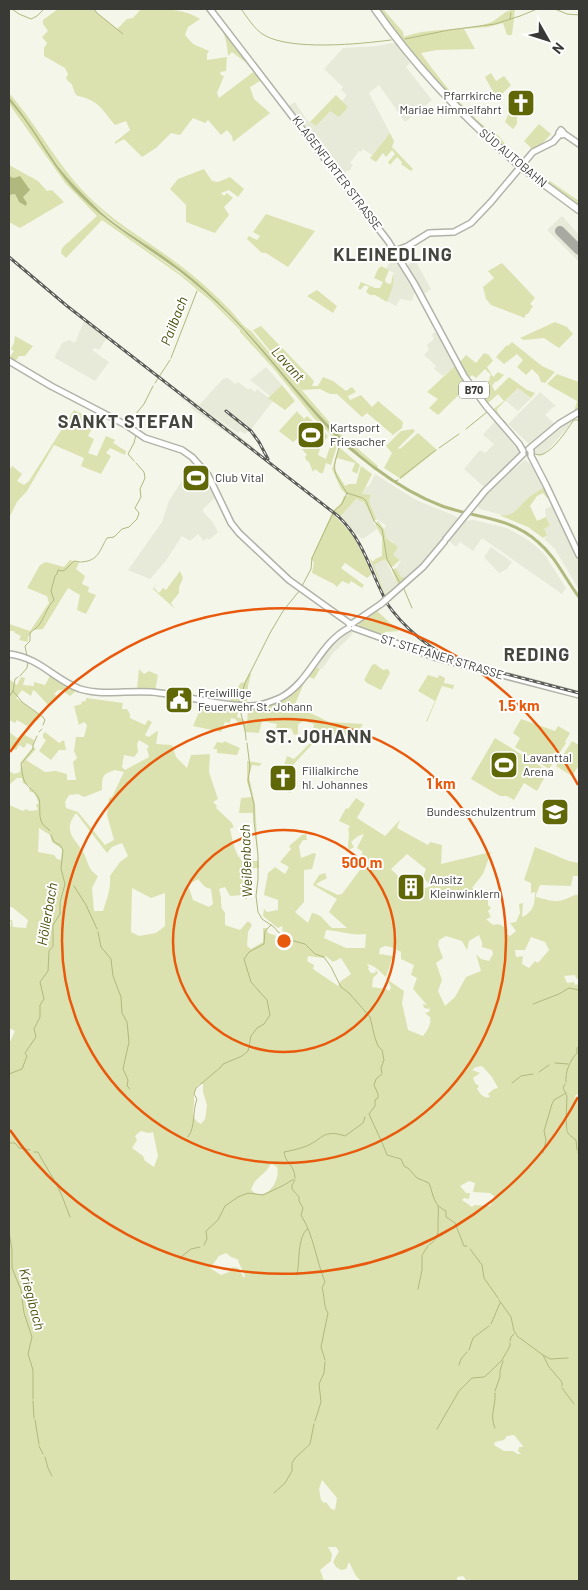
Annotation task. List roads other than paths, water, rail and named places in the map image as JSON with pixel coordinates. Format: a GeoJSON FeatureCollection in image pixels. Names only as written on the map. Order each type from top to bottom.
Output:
{"type":"FeatureCollection","features":[{"type":"Feature","properties":{"kind":"highway","name":"SÜD AUTOBAHN"},"geometry":{"type":"LineString","coordinates":[[377,9],[413,56],[488,137],[522,166],[579,209]]}},
{"type":"Feature","properties":{"kind":"main road","name":"KLAGENFURTER STRASSE"},"geometry":{"type":"LineString","coordinates":[[210,9],[386,238],[392,252],[414,283],[464,376],[527,453],[537,469],[579,555]]}},
{"type":"Feature","properties":{"kind":"main road"},"geometry":{"type":"LineString","coordinates":[[392,252],[408,246],[429,233],[454,232],[471,223],[492,202],[533,152],[553,142],[562,134],[579,144]]}},
{"type":"Feature","properties":{"kind":"main road","name":"ST. STEFANER STRASSE"},"geometry":{"type":"LineString","coordinates":[[9,361],[51,386],[113,418],[145,438],[182,450],[192,456],[208,475],[231,523],[239,533],[300,589],[351,626],[425,654],[579,695]]}},
{"type":"Feature","properties":{"kind":"main road"},"geometry":{"type":"LineString","coordinates":[[9,654],[30,659],[66,682],[85,690],[152,692],[253,706],[280,698],[294,689],[306,676],[329,643],[381,604],[412,577],[485,491],[559,424],[579,412]]}},
{"type":"Feature","properties":{"kind":"waterway"},"geometry":{"type":"LineString","coordinates":[[12,9],[31,19],[44,9]]}},
{"type":"Feature","properties":{"kind":"waterway"},"geometry":{"type":"LineString","coordinates":[[94,9],[123,34]]}},
{"type":"Feature","properties":{"kind":"waterway"},"geometry":{"type":"LineString","coordinates":[[241,9],[260,33],[276,40],[308,45],[391,40]]}},
{"type":"Feature","properties":{"kind":"waterway"},"geometry":{"type":"LineString","coordinates":[[405,39],[449,30],[495,24],[537,9]]}},
{"type":"Feature","properties":{"kind":"waterway"},"geometry":{"type":"LineString","coordinates":[[555,9],[567,14],[579,15]]}},
{"type":"Feature","properties":{"kind":"waterway"},"geometry":{"type":"LineString","coordinates":[[510,19],[511,13]]}},
{"type":"Feature","properties":{"kind":"waterway","name":"Pailbach"},"geometry":{"type":"LineString","coordinates":[[171,358],[197,291]]}},
{"type":"Feature","properties":{"kind":"waterway","name":"Pailbach"},"geometry":{"type":"LineString","coordinates":[[155,383],[170,360]]}},
{"type":"Feature","properties":{"kind":"waterway","name":"Pailbach"},"geometry":{"type":"LineString","coordinates":[[131,420],[144,404],[153,386]]}},
{"type":"Feature","properties":{"kind":"waterway"},"geometry":{"type":"LineString","coordinates":[[494,411],[506,423]]}},
{"type":"Feature","properties":{"kind":"waterway"},"geometry":{"type":"LineString","coordinates":[[466,429],[487,412]]}},
{"type":"Feature","properties":{"kind":"waterway"},"geometry":{"type":"LineString","coordinates":[[535,454],[546,453],[562,437],[574,420],[579,420]]}},
{"type":"Feature","properties":{"kind":"waterway","name":"Pailbach"},"geometry":{"type":"LineString","coordinates":[[134,461],[128,454],[136,434]]}},
{"type":"Feature","properties":{"kind":"waterway"},"geometry":{"type":"LineString","coordinates":[[439,448],[459,434]]}},
{"type":"Feature","properties":{"kind":"waterway"},"geometry":{"type":"LineString","coordinates":[[341,441],[335,463],[338,478],[347,493],[363,498],[366,501],[374,521],[382,529],[387,559],[401,585]]}},
{"type":"Feature","properties":{"kind":"waterway"},"geometry":{"type":"LineString","coordinates":[[400,478],[436,450]]}},
{"type":"Feature","properties":{"kind":"waterway","name":"Pailbach"},"geometry":{"type":"LineString","coordinates":[[81,562],[92,560],[100,551],[107,538],[114,537],[137,519],[139,513],[135,508],[141,497],[140,489],[145,478],[144,472],[136,463]]}},
{"type":"Feature","properties":{"kind":"waterway","name":"Lavant"},"geometry":{"type":"LineString","coordinates":[[375,468],[407,489],[442,506],[492,519],[527,534],[550,554],[579,597]]}},
{"type":"Feature","properties":{"kind":"waterway","name":"Weißenbach"},"geometry":{"type":"LineString","coordinates":[[302,586],[311,569],[312,558],[334,511],[342,504],[347,493]]}},
{"type":"Feature","properties":{"kind":"waterway","name":"Pailbach"},"geometry":{"type":"LineString","coordinates":[[27,656],[25,646],[30,641],[30,633],[39,625],[54,600],[51,591],[58,570],[63,571],[74,561],[80,562]]}},
{"type":"Feature","properties":{"kind":"waterway"},"geometry":{"type":"LineString","coordinates":[[404,589],[412,608]]}},
{"type":"Feature","properties":{"kind":"waterway","name":"Weißenbach"},"geometry":{"type":"LineString","coordinates":[[239,703],[245,683],[270,633],[283,611],[300,590]]}},
{"type":"Feature","properties":{"kind":"waterway","name":"Pailbach"},"geometry":{"type":"LineString","coordinates":[[20,676],[27,668],[28,660]]}},
{"type":"Feature","properties":{"kind":"waterway","name":"Pailbach"},"geometry":{"type":"LineString","coordinates":[[9,697],[13,691],[15,679],[18,677]]}},
{"type":"Feature","properties":{"kind":"waterway","name":"Höllerbach"},"geometry":{"type":"LineString","coordinates":[[13,691],[22,702],[43,717],[45,720],[43,725]]}},
{"type":"Feature","properties":{"kind":"waterway","name":"Weißenbach"},"geometry":{"type":"LineString","coordinates":[[240,707],[246,740]]}},
{"type":"Feature","properties":{"kind":"waterway","name":"Höllerbach"},"geometry":{"type":"LineString","coordinates":[[39,732],[42,729]]}},
{"type":"Feature","properties":{"kind":"waterway","name":"Höllerbach"},"geometry":{"type":"LineString","coordinates":[[37,736],[33,749],[21,764],[25,783],[39,799],[42,823],[50,831]]}},
{"type":"Feature","properties":{"kind":"waterway","name":"Weißenbach"},"geometry":{"type":"LineString","coordinates":[[247,743],[250,767],[248,780],[254,805],[258,855],[256,896],[258,912],[262,919],[278,932],[294,941],[305,944],[315,954],[324,957],[341,987],[349,993],[370,1017],[375,1038],[382,1050],[384,1060],[381,1068],[382,1073]]}},
{"type":"Feature","properties":{"kind":"waterway","name":"Höllerbach"},"geometry":{"type":"LineString","coordinates":[[9,1074],[22,1069],[27,1056],[25,1053],[36,1037],[34,1029],[40,1017],[40,1005],[44,999],[40,982],[48,971],[49,951],[53,946],[53,925],[60,914],[60,902],[65,884],[61,869],[63,850],[60,845],[54,842],[51,835]]}},
{"type":"Feature","properties":{"kind":"waterway"},"geometry":{"type":"LineString","coordinates":[[74,886],[86,905],[97,929]]}},
{"type":"Feature","properties":{"kind":"waterway"},"geometry":{"type":"LineString","coordinates":[[188,1137],[193,1124],[197,1099],[194,1094],[196,1088],[223,1064],[242,1056],[248,1051],[251,1036],[257,1028],[264,1024],[270,1015],[267,1000],[251,982],[244,959],[249,952],[264,944],[265,931],[271,925]]}},
{"type":"Feature","properties":{"kind":"waterway"},"geometry":{"type":"LineString","coordinates":[[98,932],[101,947],[111,959],[113,976],[121,997],[122,1013],[127,1022],[129,1042],[123,1069],[128,1080],[127,1086],[130,1089]]}},
{"type":"Feature","properties":{"kind":"waterway"},"geometry":{"type":"LineString","coordinates":[[533,1004],[569,988],[579,990]]}},
{"type":"Feature","properties":{"kind":"waterway"},"geometry":{"type":"LineString","coordinates":[[566,1082],[568,1066],[577,1053],[579,1046]]}},
{"type":"Feature","properties":{"kind":"waterway"},"geometry":{"type":"LineString","coordinates":[[555,1063],[568,1064]]}},
{"type":"Feature","properties":{"kind":"waterway"},"geometry":{"type":"LineString","coordinates":[[539,1072],[549,1065]]}},
{"type":"Feature","properties":{"kind":"waterway","name":"Weißenbach"},"geometry":{"type":"LineString","coordinates":[[382,1074],[376,1079],[374,1085],[378,1098],[375,1100],[375,1106],[369,1114],[387,1155],[401,1159],[404,1166],[417,1178],[429,1183],[436,1203],[446,1211],[446,1217],[455,1223],[464,1246],[467,1246]]}},
{"type":"Feature","properties":{"kind":"waterway"},"geometry":{"type":"LineString","coordinates":[[512,1083],[521,1076],[533,1074]]}},
{"type":"Feature","properties":{"kind":"waterway"},"geometry":{"type":"LineString","coordinates":[[565,1084],[563,1088],[567,1096],[566,1119]]}},
{"type":"Feature","properties":{"kind":"waterway"},"geometry":{"type":"LineString","coordinates":[[543,1153],[546,1140],[544,1131],[552,1104],[554,1100],[566,1093]]}},
{"type":"Feature","properties":{"kind":"waterway"},"geometry":{"type":"LineString","coordinates":[[295,1178],[295,1174],[284,1152],[304,1147],[327,1134],[345,1136],[363,1123],[365,1117]]}},
{"type":"Feature","properties":{"kind":"waterway"},"geometry":{"type":"LineString","coordinates":[[566,1120],[567,1132],[576,1140],[577,1150]]}},
{"type":"Feature","properties":{"kind":"waterway"},"geometry":{"type":"LineString","coordinates":[[9,1143],[15,1143],[19,1148],[30,1150]]}},
{"type":"Feature","properties":{"kind":"waterway"},"geometry":{"type":"LineString","coordinates":[[34,1152],[38,1152],[54,1180]]}},
{"type":"Feature","properties":{"kind":"waterway"},"geometry":{"type":"LineString","coordinates":[[578,1152],[579,1157]]}},
{"type":"Feature","properties":{"kind":"waterway"},"geometry":{"type":"LineString","coordinates":[[204,1245],[207,1239],[206,1231],[218,1220],[225,1206],[248,1193],[263,1195],[294,1180]]}},
{"type":"Feature","properties":{"kind":"waterway"},"geometry":{"type":"LineString","coordinates":[[295,1180],[292,1189],[299,1197],[303,1208],[301,1215],[309,1231],[325,1282],[322,1288],[325,1307],[328,1313],[321,1347],[325,1360]]}},
{"type":"Feature","properties":{"kind":"waterway"},"geometry":{"type":"LineString","coordinates":[[56,1183],[70,1217]]}},
{"type":"Feature","properties":{"kind":"waterway"},"geometry":{"type":"LineString","coordinates":[[429,1245],[437,1236],[438,1206]]}},
{"type":"Feature","properties":{"kind":"waterway"},"geometry":{"type":"LineString","coordinates":[[297,1275],[300,1244],[307,1229]]}},
{"type":"Feature","properties":{"kind":"waterway","name":"Krieglbach"},"geometry":{"type":"LineString","coordinates":[[9,1232],[12,1268],[21,1290],[24,1313],[32,1337],[28,1354],[33,1370],[33,1399]]}},
{"type":"Feature","properties":{"kind":"waterway"},"geometry":{"type":"LineString","coordinates":[[418,1289],[422,1270],[422,1255],[428,1246]]}},
{"type":"Feature","properties":{"kind":"waterway"},"geometry":{"type":"LineString","coordinates":[[181,1257],[191,1249],[200,1247]]}},
{"type":"Feature","properties":{"kind":"waterway","name":"Weißenbach"},"geometry":{"type":"LineString","coordinates":[[470,1249],[482,1265],[484,1278],[498,1298]]}},
{"type":"Feature","properties":{"kind":"waterway","name":"Weißenbach"},"geometry":{"type":"LineString","coordinates":[[499,1300],[511,1317],[514,1331],[517,1335]]}},
{"type":"Feature","properties":{"kind":"waterway"},"geometry":{"type":"LineString","coordinates":[[491,1324],[500,1303]]}},
{"type":"Feature","properties":{"kind":"waterway"},"geometry":{"type":"LineString","coordinates":[[469,1350],[473,1338],[489,1326]]}},
{"type":"Feature","properties":{"kind":"waterway"},"geometry":{"type":"LineString","coordinates":[[510,1341],[514,1334]]}},
{"type":"Feature","properties":{"kind":"waterway","name":"Weißenbach"},"geometry":{"type":"LineString","coordinates":[[517,1336],[543,1355],[549,1367],[562,1382],[562,1386]]}},
{"type":"Feature","properties":{"kind":"waterway"},"geometry":{"type":"LineString","coordinates":[[437,1429],[459,1391],[472,1378],[484,1377],[490,1372],[502,1360],[510,1343]]}},
{"type":"Feature","properties":{"kind":"waterway"},"geometry":{"type":"LineString","coordinates":[[459,1365],[467,1352]]}},
{"type":"Feature","properties":{"kind":"waterway"},"geometry":{"type":"LineString","coordinates":[[543,1355],[550,1359],[568,1358]]}},
{"type":"Feature","properties":{"kind":"waterway"},"geometry":{"type":"LineString","coordinates":[[495,1391],[503,1361]]}},
{"type":"Feature","properties":{"kind":"waterway"},"geometry":{"type":"LineString","coordinates":[[315,1421],[321,1402],[319,1384],[324,1373],[325,1362]]}},
{"type":"Feature","properties":{"kind":"waterway","name":"Weißenbach"},"geometry":{"type":"LineString","coordinates":[[562,1388],[574,1404]]}},
{"type":"Feature","properties":{"kind":"waterway"},"geometry":{"type":"LineString","coordinates":[[495,1393],[493,1423],[495,1428]]}},
{"type":"Feature","properties":{"kind":"waterway","name":"Krieglbach"},"geometry":{"type":"LineString","coordinates":[[33,1401],[34,1418]]}},
{"type":"Feature","properties":{"kind":"waterway","name":"Krieglbach"},"geometry":{"type":"LineString","coordinates":[[35,1420],[39,1444]]}},
{"type":"Feature","properties":{"kind":"waterway"},"geometry":{"type":"LineString","coordinates":[[274,1493],[285,1483],[292,1471],[292,1463],[295,1458],[310,1444],[314,1424]]}},
{"type":"Feature","properties":{"kind":"waterway","name":"Krieglbach"},"geometry":{"type":"LineString","coordinates":[[39,1446],[43,1454]]}},
{"type":"Feature","properties":{"kind":"waterway","name":"Krieglbach"},"geometry":{"type":"LineString","coordinates":[[45,1457],[52,1476]]}},
{"type":"Feature","properties":{"kind":"railway"},"geometry":{"type":"LineString","coordinates":[[9,257],[67,306],[338,516],[347,525],[360,545],[385,599]]}},
{"type":"Feature","properties":{"kind":"railway"},"geometry":{"type":"LineString","coordinates":[[226,411],[251,431],[268,459]]}},
{"type":"Feature","properties":{"kind":"railway"},"geometry":{"type":"LineString","coordinates":[[386,602],[419,638],[450,658],[579,693]]}},
{"type":"Feature","properties":{"kind":"place","name":"Pfarrkirche Mariae Himmelfahrt"},"geometry":{"type":"Point","coordinates":[521,103]}},
{"type":"Feature","properties":{"kind":"place","name":"Kartsport Friesacher"},"geometry":{"type":"Point","coordinates":[311,435]}},
{"type":"Feature","properties":{"kind":"place","name":"Club Vital"},"geometry":{"type":"Point","coordinates":[196,478]}},
{"type":"Feature","properties":{"kind":"place","name":"Freiwillige Feuerwehr St. Johann"},"geometry":{"type":"Point","coordinates":[179,700]}},
{"type":"Feature","properties":{"kind":"place","name":"Lavanttal Arena"},"geometry":{"type":"Point","coordinates":[504,765]}},
{"type":"Feature","properties":{"kind":"place","name":"Filialkirche hl. Johannes"},"geometry":{"type":"Point","coordinates":[283,778]}},
{"type":"Feature","properties":{"kind":"place","name":"Bundesschulzentrum"},"geometry":{"type":"Point","coordinates":[555,812]}},
{"type":"Feature","properties":{"kind":"place","name":"Ansitz Kleinwinklern"},"geometry":{"type":"Point","coordinates":[411,887]}},
{"type":"Feature","properties":{"kind":"district","name":"KLEINEDLING"},"geometry":{"type":"Point","coordinates":[393,255]}},
{"type":"Feature","properties":{"kind":"district","name":"SANKT STEFAN"},"geometry":{"type":"Point","coordinates":[126,422]}},
{"type":"Feature","properties":{"kind":"district","name":"REDING"},"geometry":{"type":"Point","coordinates":[537,655]}},
{"type":"Feature","properties":{"kind":"district","name":"ST. JOHANN"},"geometry":{"type":"Point","coordinates":[319,737]}}]}
